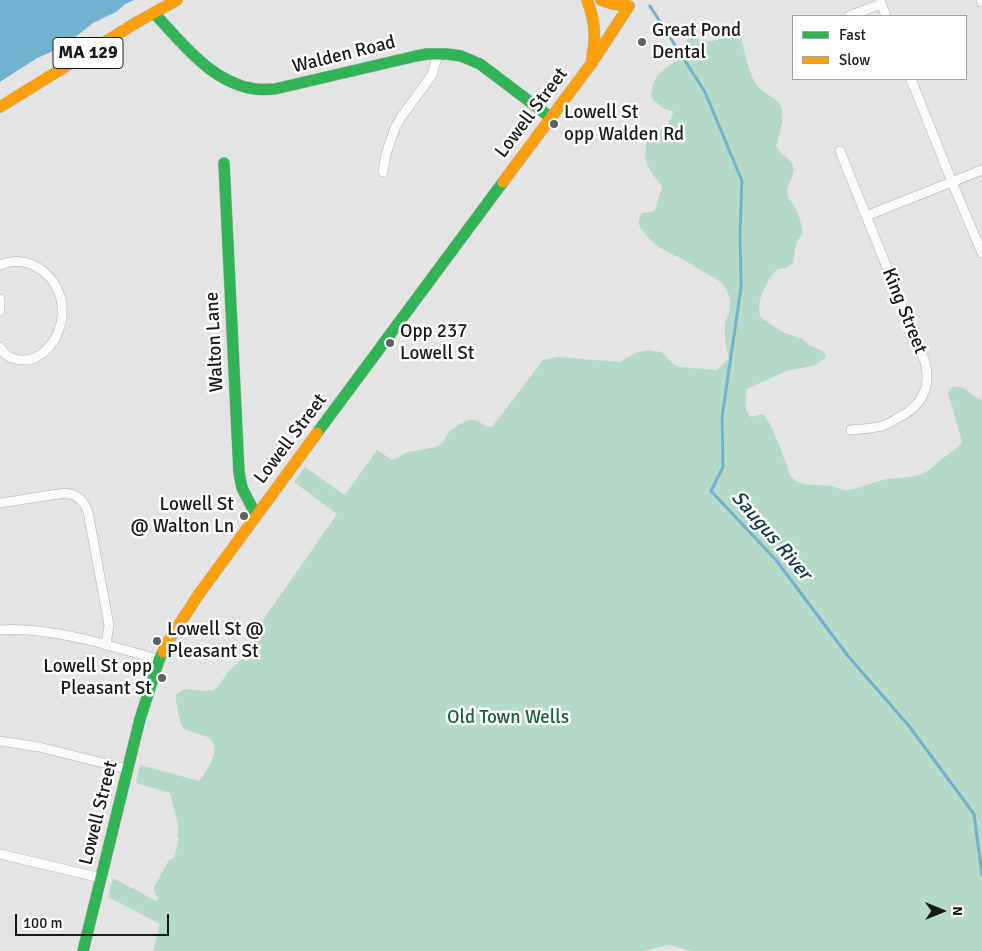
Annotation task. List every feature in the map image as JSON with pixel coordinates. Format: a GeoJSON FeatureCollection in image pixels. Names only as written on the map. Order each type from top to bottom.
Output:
{"type":"FeatureCollection","features":[{"type":"Feature","properties":{"kind":"main road","name":"MA 129"},"geometry":{"type":"LineString","coordinates":[[0,107],[177,0]]}},
{"type":"Feature","properties":{"kind":"main road"},"geometry":{"type":"LineString","coordinates":[[587,0],[596,27],[591,64]]}},
{"type":"Feature","properties":{"kind":"main road"},"geometry":{"type":"LineString","coordinates":[[601,0],[613,4],[628,2]]}},
{"type":"Feature","properties":{"kind":"main road","name":"Lowell Street"},"geometry":{"type":"LineString","coordinates":[[83,951],[140,719],[159,660],[173,635],[198,594],[591,64],[628,2]]}},
{"type":"Feature","properties":{"kind":"main road","name":"Walden Road"},"geometry":{"type":"LineString","coordinates":[[154,13],[210,69],[234,84],[255,90],[281,88],[416,56],[438,54],[461,56],[480,64],[550,117]]}},
{"type":"Feature","properties":{"kind":"main road","name":"Walton Lane"},"geometry":{"type":"LineString","coordinates":[[224,164],[239,473],[242,488],[256,515]]}},
{"type":"Feature","properties":{"kind":"street"},"geometry":{"type":"LineString","coordinates":[[850,15],[880,2],[886,15]]}},
{"type":"Feature","properties":{"kind":"street"},"geometry":{"type":"LineString","coordinates":[[383,172],[386,154],[395,128],[432,75],[438,54]]}},
{"type":"Feature","properties":{"kind":"street"},"geometry":{"type":"LineString","coordinates":[[911,80],[982,253]]}},
{"type":"Feature","properties":{"kind":"street","name":"King Street"},"geometry":{"type":"LineString","coordinates":[[840,151],[925,362],[927,372],[927,384],[924,394],[911,411],[882,426],[850,430]]}},
{"type":"Feature","properties":{"kind":"street"},"geometry":{"type":"LineString","coordinates":[[866,216],[982,170]]}},
{"type":"Feature","properties":{"kind":"street"},"geometry":{"type":"LineString","coordinates":[[0,264],[16,261],[40,269],[57,288],[63,310],[61,327],[57,335],[38,357],[29,360],[16,359],[6,355],[0,347]]}},
{"type":"Feature","properties":{"kind":"street"},"geometry":{"type":"LineString","coordinates":[[0,299],[0,311]]}},
{"type":"Feature","properties":{"kind":"street"},"geometry":{"type":"LineString","coordinates":[[0,503],[64,493],[75,496],[84,502],[88,512],[109,625],[106,645]]}},
{"type":"Feature","properties":{"kind":"street"},"geometry":{"type":"LineString","coordinates":[[0,630],[50,632],[159,660]]}},
{"type":"Feature","properties":{"kind":"street"},"geometry":{"type":"LineString","coordinates":[[0,741],[39,747],[127,769]]}},
{"type":"Feature","properties":{"kind":"street"},"geometry":{"type":"LineString","coordinates":[[0,854],[101,878]]}},
{"type":"Feature","properties":{"kind":"green space","name":"Old Town Wells"},"geometry":{"type":"Polygon","coordinates":[[[741,36],[748,67],[753,79],[763,91],[777,101],[782,110],[782,122],[776,145],[793,166],[793,174],[787,192],[799,215],[803,232],[796,244],[793,263],[786,268],[778,269],[769,278],[760,299],[759,311],[761,318],[783,332],[802,339],[809,345],[824,352],[826,357],[816,365],[787,371],[747,389],[746,404],[748,414],[751,417],[763,414],[766,418],[781,450],[789,474],[796,481],[849,490],[882,480],[914,476],[927,471],[962,442],[948,393],[952,387],[965,389],[982,400],[982,951],[691,951],[669,945],[642,951],[153,951],[160,924],[108,897],[113,878],[156,901],[158,898],[154,887],[169,860],[174,858],[179,838],[177,837],[178,824],[170,793],[136,783],[140,765],[199,781],[209,767],[214,754],[213,743],[207,737],[183,727],[179,716],[176,695],[184,689],[213,690],[220,684],[228,672],[241,660],[256,630],[337,514],[294,482],[305,467],[345,495],[377,450],[392,460],[406,453],[441,444],[452,430],[467,421],[476,420],[492,427],[543,360],[557,357],[620,362],[635,353],[648,350],[661,352],[673,364],[679,367],[717,370],[729,358],[725,323],[730,302],[726,289],[715,278],[656,245],[641,229],[639,220],[642,213],[655,210],[662,187],[649,169],[646,160],[645,151],[648,137],[670,121],[673,112],[662,108],[651,97],[656,78],[663,70],[680,58],[688,38],[709,41],[741,36]]]}},
{"type":"Feature","properties":{"kind":"water"},"geometry":{"type":"Polygon","coordinates":[[[0,0],[134,0],[125,4],[116,12],[93,23],[74,38],[37,58],[0,82],[0,0]]]}},
{"type":"Feature","properties":{"kind":"waterway","name":"Saugus River"},"geometry":{"type":"LineString","coordinates":[[650,6],[705,92],[742,181],[740,231],[741,288],[722,417],[723,467],[711,491],[776,560],[848,656],[909,726],[974,814],[982,875]]}},
{"type":"Feature","properties":{"kind":"traffic: fast"},"geometry":{"type":"LineString","coordinates":[[154,13],[199,60],[225,79],[239,85],[258,89],[275,89],[416,56],[447,54],[461,56],[480,64],[550,117]]}},
{"type":"Feature","properties":{"kind":"traffic: fast"},"geometry":{"type":"LineString","coordinates":[[224,163],[239,473],[242,488],[256,515]]}},
{"type":"Feature","properties":{"kind":"traffic: fast"},"geometry":{"type":"LineString","coordinates":[[317,433],[503,182]]}},
{"type":"Feature","properties":{"kind":"traffic: fast"},"geometry":{"type":"LineString","coordinates":[[83,951],[140,719],[163,652]]}},
{"type":"Feature","properties":{"kind":"traffic: slow"},"geometry":{"type":"LineString","coordinates":[[0,107],[134,24],[177,0]]}},
{"type":"Feature","properties":{"kind":"traffic: slow"},"geometry":{"type":"LineString","coordinates":[[587,0],[594,32],[591,64]]}},
{"type":"Feature","properties":{"kind":"traffic: slow"},"geometry":{"type":"LineString","coordinates":[[601,0],[629,6]]}},
{"type":"Feature","properties":{"kind":"traffic: slow"},"geometry":{"type":"LineString","coordinates":[[503,182],[591,64],[629,6]]}},
{"type":"Feature","properties":{"kind":"traffic: slow"},"geometry":{"type":"LineString","coordinates":[[163,652],[199,594],[317,433]]}},
{"type":"Feature","properties":{"kind":"place","name":"Great Pond Dental"},"geometry":{"type":"Point","coordinates":[642,42]}},
{"type":"Feature","properties":{"kind":"place","name":"Lowell St opp Walden Rd"},"geometry":{"type":"Point","coordinates":[554,124]}},
{"type":"Feature","properties":{"kind":"place","name":"Opp 237 Lowell St"},"geometry":{"type":"Point","coordinates":[390,343]}},
{"type":"Feature","properties":{"kind":"place","name":"Lowell St @ Walton Ln"},"geometry":{"type":"Point","coordinates":[244,516]}},
{"type":"Feature","properties":{"kind":"place","name":"Lowell St @ Pleasant St"},"geometry":{"type":"Point","coordinates":[157,641]}},
{"type":"Feature","properties":{"kind":"place","name":"Lowell St opp Pleasant St"},"geometry":{"type":"Point","coordinates":[162,678]}}]}
